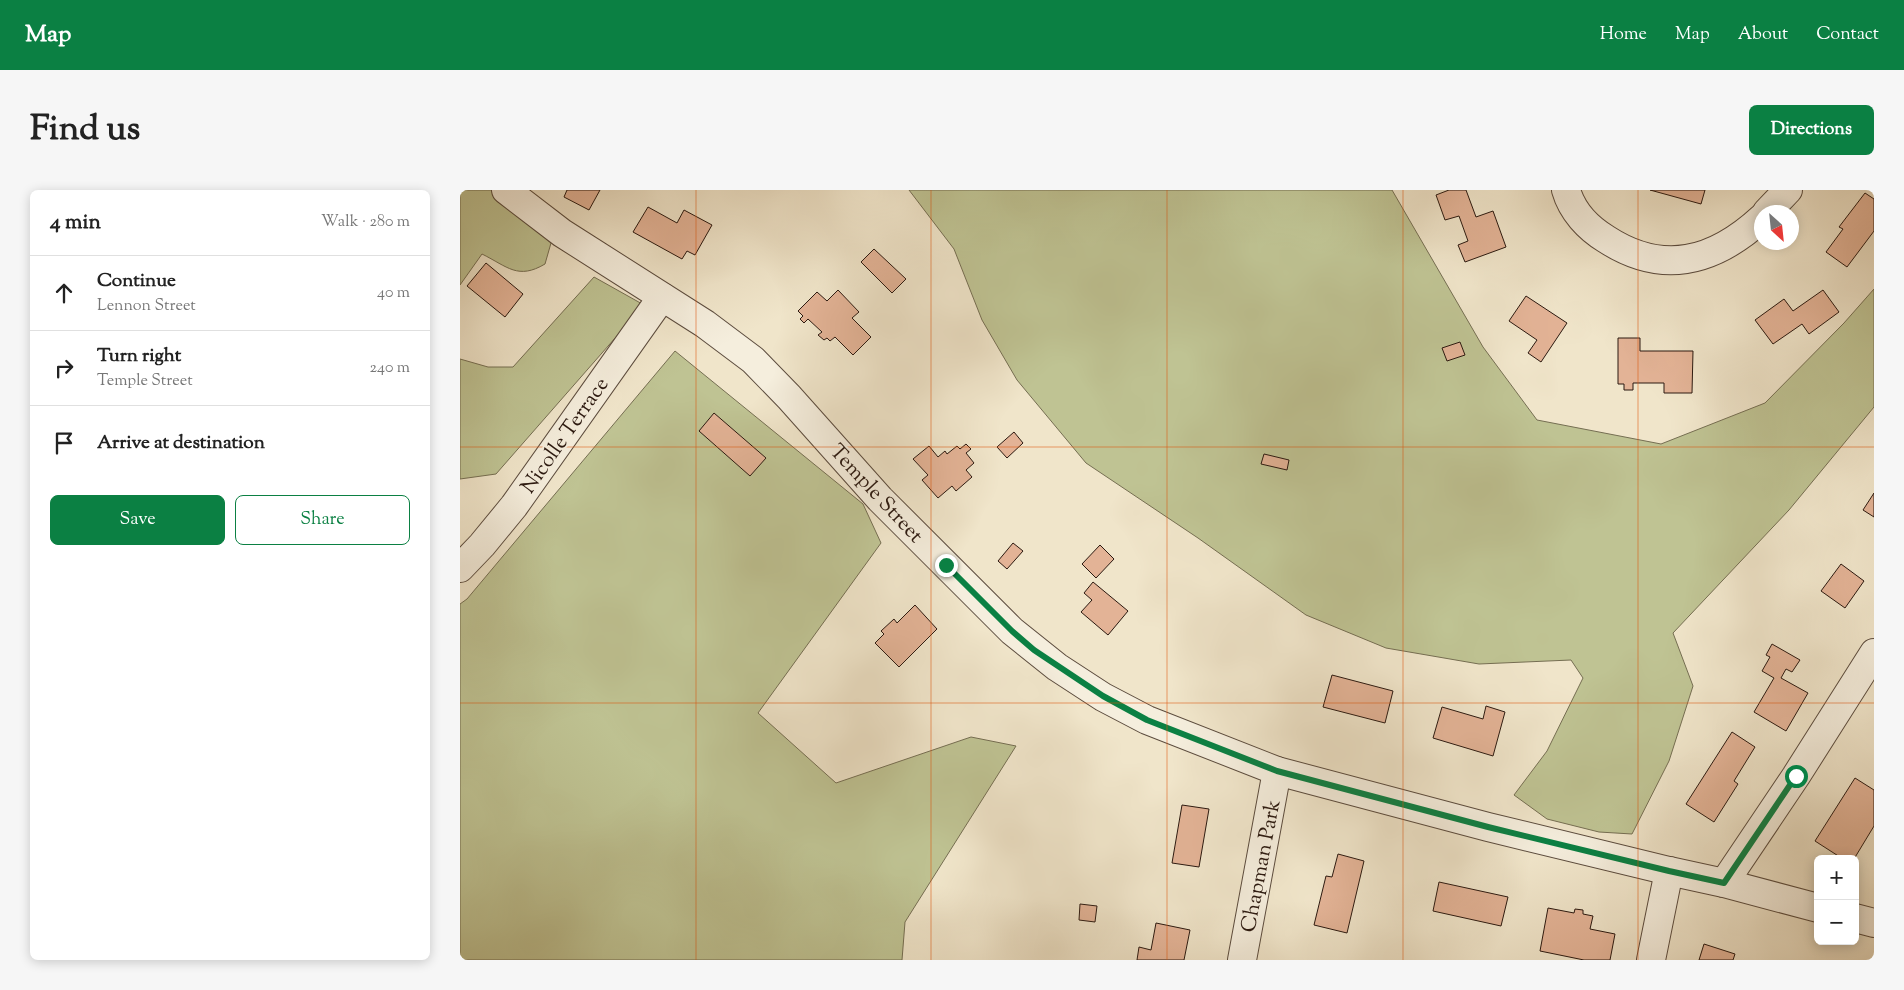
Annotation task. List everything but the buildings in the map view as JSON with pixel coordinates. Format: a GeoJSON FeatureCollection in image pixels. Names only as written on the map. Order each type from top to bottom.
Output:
{"type":"FeatureCollection","features":[{"type":"Feature","properties":{"kind":"street","name":"Temple Street"},"geometry":{"type":"LineString","coordinates":[[506,190],[562,233],[737,348],[765,372],[880,499],[1012,631],[1034,650],[1103,696],[1147,720],[1277,771],[1488,827],[1724,883],[1814,907]]}},
{"type":"Feature","properties":{"kind":"street"},"geometry":{"type":"LineString","coordinates":[[1566,190],[1574,209],[1599,235],[1629,252],[1660,261],[1677,261],[1711,253],[1738,237],[1754,224]]}},
{"type":"Feature","properties":{"kind":"street"},"geometry":{"type":"LineString","coordinates":[[1774,205],[1788,190]]}},
{"type":"Feature","properties":{"kind":"street","name":"Nicolle Terrace"},"geometry":{"type":"LineString","coordinates":[[460,568],[482,546],[514,506],[662,297]]}},
{"type":"Feature","properties":{"kind":"street"},"geometry":{"type":"LineString","coordinates":[[1724,883],[1796,776],[1874,653]]}},
{"type":"Feature","properties":{"kind":"street","name":"Chapman Park"},"geometry":{"type":"LineString","coordinates":[[1242,960],[1277,771]]}},
{"type":"Feature","properties":{"kind":"street"},"geometry":{"type":"LineString","coordinates":[[1651,960],[1669,871]]}},
{"type":"Feature","properties":{"kind":"street"},"geometry":{"type":"LineString","coordinates":[[1859,919],[1874,923]]}},
{"type":"Feature","properties":{"kind":"green space"},"geometry":{"type":"Polygon","coordinates":[[[460,190],[493,190],[551,243],[545,264],[527,271],[513,270],[482,254],[460,285],[460,190]]]}},
{"type":"Feature","properties":{"kind":"green space"},"geometry":{"type":"Polygon","coordinates":[[[909,190],[1392,190],[1483,347],[1537,420],[1661,444],[1765,403],[1844,323],[1874,289],[1874,407],[1789,510],[1673,633],[1693,686],[1669,761],[1632,834],[1599,832],[1547,819],[1514,795],[1547,751],[1583,678],[1571,660],[1479,664],[1386,648],[1306,615],[1198,538],[1086,463],[1017,380],[982,320],[954,249],[909,190]]]}},
{"type":"Feature","properties":{"kind":"green space"},"geometry":{"type":"Polygon","coordinates":[[[594,277],[644,305],[496,474],[460,479],[460,359],[488,367],[513,367],[594,277]]]}},
{"type":"Feature","properties":{"kind":"green space"},"geometry":{"type":"Polygon","coordinates":[[[675,351],[863,504],[881,543],[758,713],[836,783],[971,737],[1016,746],[905,922],[902,960],[460,960],[460,604],[467,599],[675,351]]]}},
{"type":"Feature","properties":{"kind":"route"},"geometry":{"type":"LineString","coordinates":[[946,565],[1012,631],[1034,650],[1103,696],[1147,720],[1277,771],[1488,827],[1724,883],[1796,776]]}}]}
